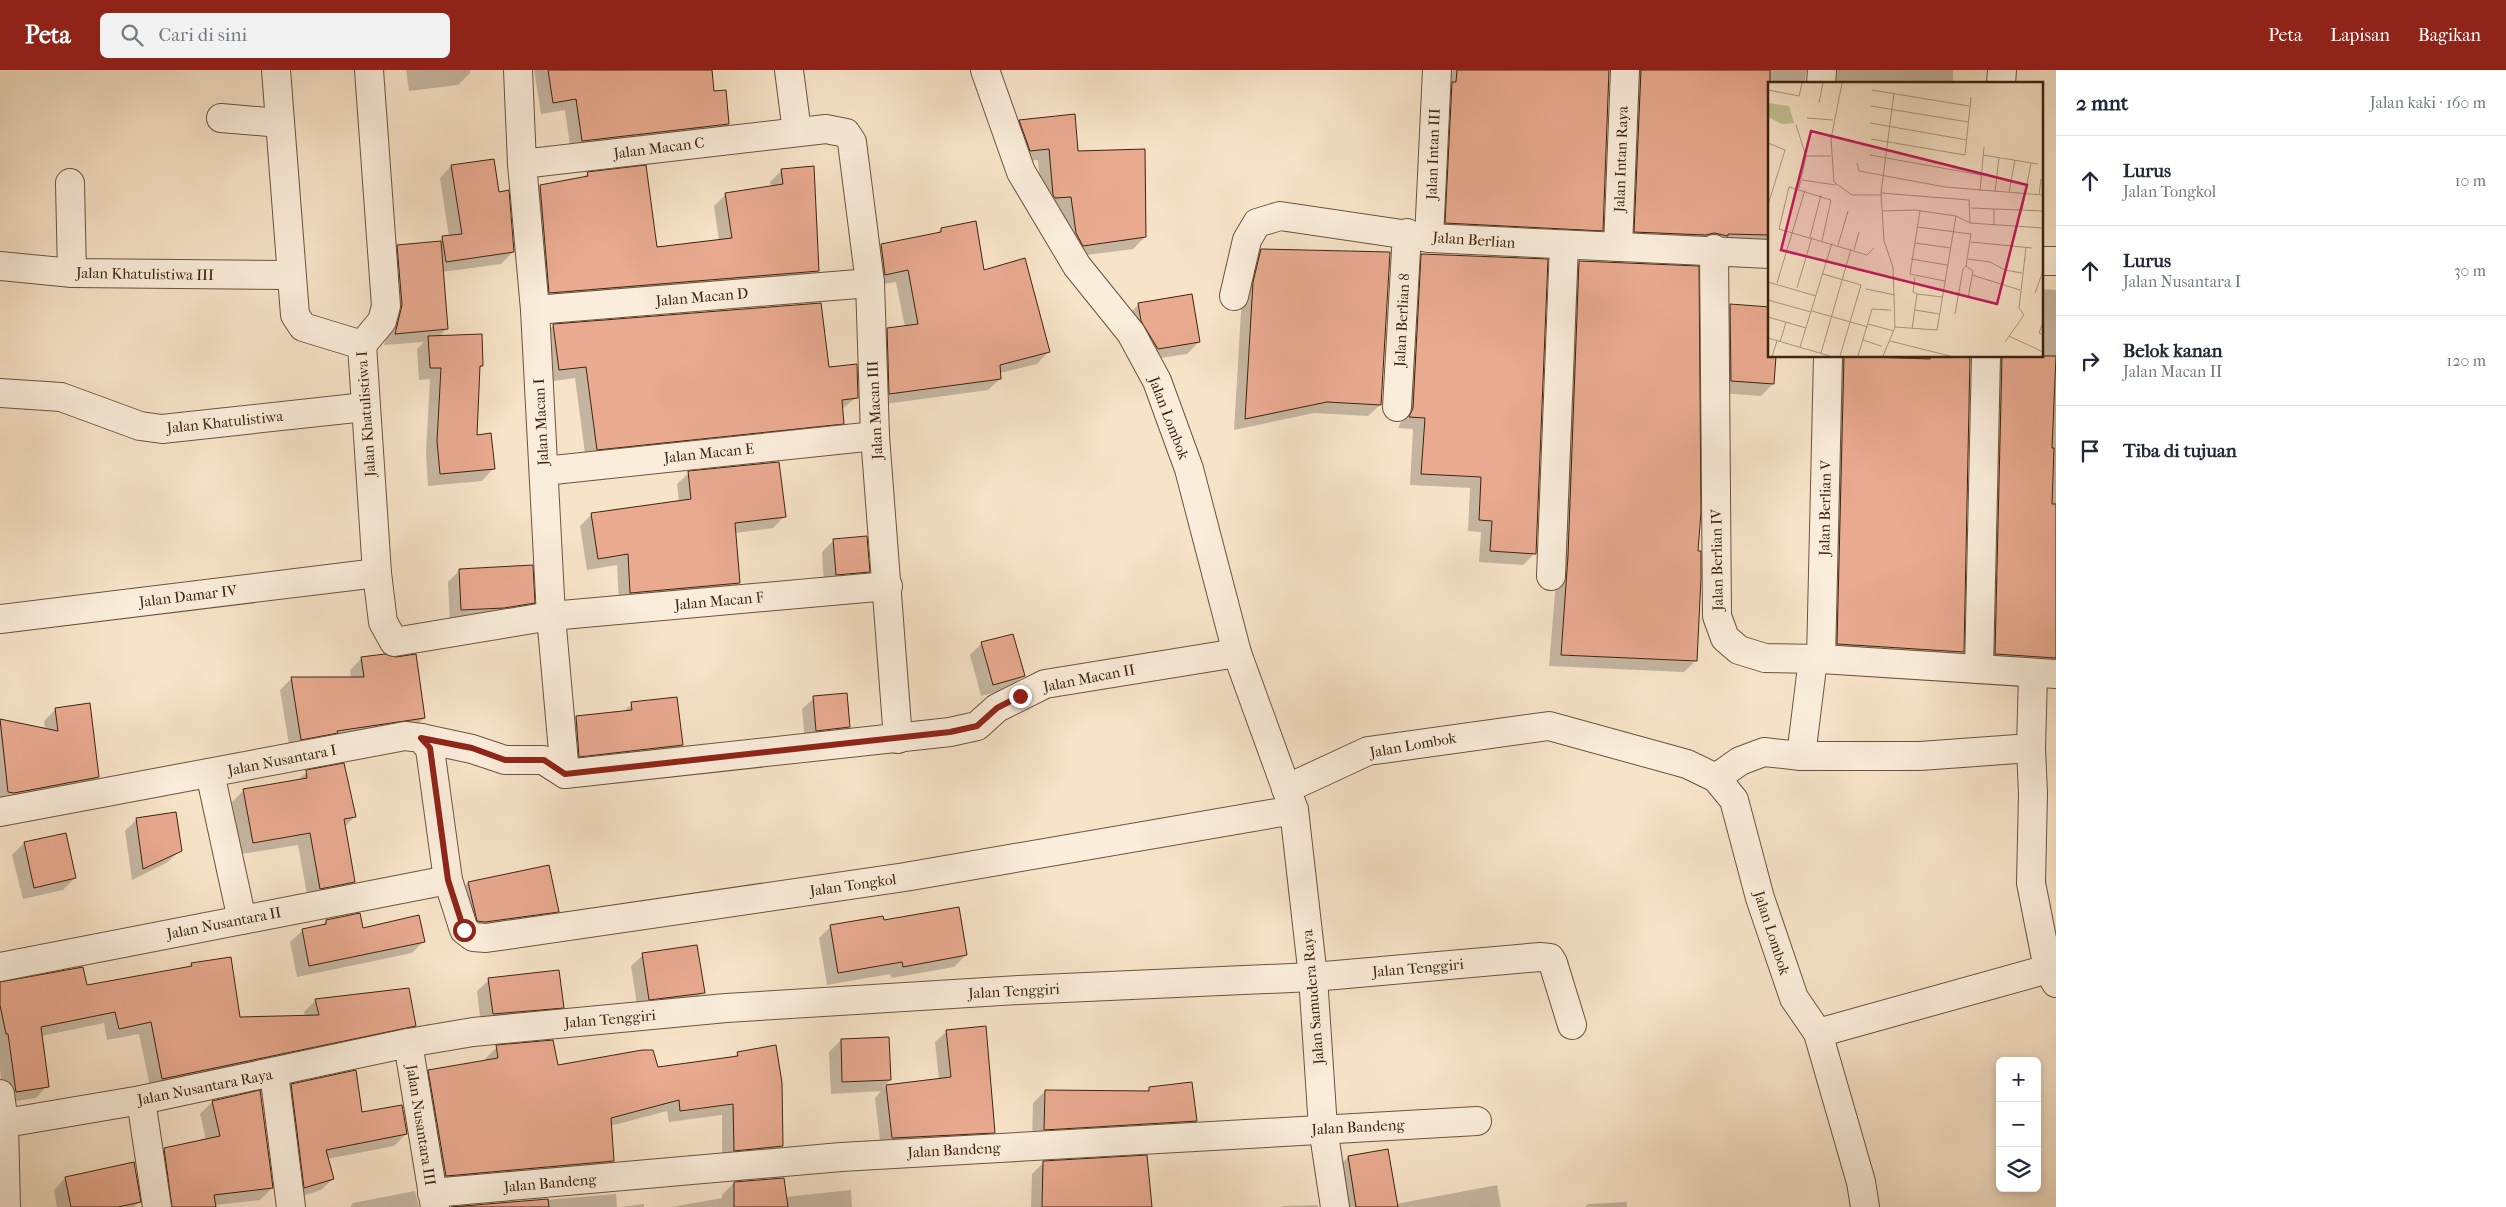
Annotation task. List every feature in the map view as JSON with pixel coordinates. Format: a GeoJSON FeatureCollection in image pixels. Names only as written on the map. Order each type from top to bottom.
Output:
{"type":"FeatureCollection","features":[{"type":"Feature","properties":{"kind":"street","name":"Jalan Khatulistiwa I"},"geometry":{"type":"LineString","coordinates":[[276,70],[295,315],[303,327],[362,345],[377,573],[383,622],[394,642],[551,616]]}},
{"type":"Feature","properties":{"kind":"street"},"geometry":{"type":"LineString","coordinates":[[362,345],[382,321],[386,306],[369,70]]}},
{"type":"Feature","properties":{"kind":"street","name":"Jalan Macan I"},"geometry":{"type":"LineString","coordinates":[[518,70],[522,164],[535,310],[551,616],[565,774]]}},
{"type":"Feature","properties":{"kind":"street"},"geometry":{"type":"LineString","coordinates":[[789,70],[797,132]]}},
{"type":"Feature","properties":{"kind":"street","name":"Jalan Lombok"},"geometry":{"type":"LineString","coordinates":[[986,70],[1020,172],[1076,266],[1132,333],[1157,381],[1189,469],[1237,653],[1290,799],[1368,751],[1549,726],[1687,764],[1716,778],[1734,800],[1760,898],[1794,998],[1818,1033],[1861,1182],[1865,1207]]}},
{"type":"Feature","properties":{"kind":"street","name":"Jalan Intan III"},"geometry":{"type":"LineString","coordinates":[[1418,235],[1437,70]]}},
{"type":"Feature","properties":{"kind":"street","name":"Jalan Intan Raya"},"geometry":{"type":"LineString","coordinates":[[1618,247],[1625,70]]}},
{"type":"Feature","properties":{"kind":"street"},"geometry":{"type":"LineString","coordinates":[[220,118],[280,123]]}},
{"type":"Feature","properties":{"kind":"street","name":"Jalan Macan III"},"geometry":{"type":"LineString","coordinates":[[797,132],[826,129],[846,133],[852,142],[870,283],[875,436],[888,586],[898,739]]}},
{"type":"Feature","properties":{"kind":"street","name":"Jalan Macan C"},"geometry":{"type":"LineString","coordinates":[[522,164],[797,132]]}},
{"type":"Feature","properties":{"kind":"street"},"geometry":{"type":"LineString","coordinates":[[70,183],[72,273]]}},
{"type":"Feature","properties":{"kind":"street","name":"Jalan Berlian"},"geometry":{"type":"LineString","coordinates":[[1234,296],[1247,240],[1257,223],[1280,216],[1418,235],[1564,245],[1714,249],[1768,254]]}},
{"type":"Feature","properties":{"kind":"street","name":"Jalan Berlian 8"},"geometry":{"type":"LineString","coordinates":[[1397,407],[1418,235]]}},
{"type":"Feature","properties":{"kind":"street"},"geometry":{"type":"LineString","coordinates":[[1551,576],[1564,245]]}},
{"type":"Feature","properties":{"kind":"street","name":"Jalan Berlian IV"},"geometry":{"type":"LineString","coordinates":[[1714,249],[1717,616],[1725,638],[1739,650],[1766,658],[1817,659],[2045,674]]}},
{"type":"Feature","properties":{"kind":"street","name":"Jalan Khatulistiwa III"},"geometry":{"type":"LineString","coordinates":[[0,266],[72,273],[291,275]]}},
{"type":"Feature","properties":{"kind":"street","name":"Jalan Macan D"},"geometry":{"type":"LineString","coordinates":[[535,310],[870,283]]}},
{"type":"Feature","properties":{"kind":"street","name":"Jalan Berlian V"},"geometry":{"type":"LineString","coordinates":[[1801,756],[1817,659],[1828,358]]}},
{"type":"Feature","properties":{"kind":"street"},"geometry":{"type":"LineString","coordinates":[[1979,669],[1986,358]]}},
{"type":"Feature","properties":{"kind":"street","name":"Jalan Khatulistiwa"},"geometry":{"type":"LineString","coordinates":[[0,393],[61,397],[140,426],[162,429],[366,407]]}},
{"type":"Feature","properties":{"kind":"street","name":"Jalan Macan E"},"geometry":{"type":"LineString","coordinates":[[544,470],[875,436]]}},
{"type":"Feature","properties":{"kind":"street","name":"Jalan Damar IV"},"geometry":{"type":"LineString","coordinates":[[0,619],[377,573]]}},
{"type":"Feature","properties":{"kind":"street","name":"Jalan Macan F"},"geometry":{"type":"LineString","coordinates":[[551,616],[888,586]]}},
{"type":"Feature","properties":{"kind":"street","name":"Jalan Macan II"},"geometry":{"type":"LineString","coordinates":[[565,774],[898,739],[977,726],[997,708],[1044,684],[1237,653]]}},
{"type":"Feature","properties":{"kind":"street"},"geometry":{"type":"LineString","coordinates":[[1818,1033],[2052,976],[2031,883],[2033,794],[2031,748],[2045,674]]}},
{"type":"Feature","properties":{"kind":"street","name":"Jalan Nusantara I"},"geometry":{"type":"LineString","coordinates":[[0,812],[405,736],[421,738]]}},
{"type":"Feature","properties":{"kind":"street"},"geometry":{"type":"LineString","coordinates":[[421,738],[472,748],[505,760],[544,760],[565,774]]}},
{"type":"Feature","properties":{"kind":"street"},"geometry":{"type":"LineString","coordinates":[[421,738],[430,748],[448,880]]}},
{"type":"Feature","properties":{"kind":"street"},"geometry":{"type":"LineString","coordinates":[[1716,778],[1740,761],[1764,752],[1801,756],[1920,756],[2031,748]]}},
{"type":"Feature","properties":{"kind":"street"},"geometry":{"type":"LineString","coordinates":[[210,773],[242,920]]}},
{"type":"Feature","properties":{"kind":"street","name":"Jalan Tongkol"},"geometry":{"type":"LineString","coordinates":[[448,880],[464,930],[473,937],[486,938],[905,877],[1290,799]]}},
{"type":"Feature","properties":{"kind":"street","name":"Jalan Samudera Raya"},"geometry":{"type":"LineString","coordinates":[[1290,799],[1313,977],[1323,1128],[1335,1207]]}},
{"type":"Feature","properties":{"kind":"street","name":"Jalan Nusantara II"},"geometry":{"type":"LineString","coordinates":[[0,967],[448,880]]}},
{"type":"Feature","properties":{"kind":"street","name":"Jalan Tenggiri"},"geometry":{"type":"LineString","coordinates":[[408,1043],[473,1032],[726,1008],[1019,990],[1313,977],[1540,957],[1550,958],[1553,962],[1572,1025]]}},
{"type":"Feature","properties":{"kind":"street","name":"Jalan Nusantara Raya"},"geometry":{"type":"LineString","coordinates":[[2,1123],[141,1100],[274,1074],[408,1043]]}},
{"type":"Feature","properties":{"kind":"street","name":"Jalan Nusantara III"},"geometry":{"type":"LineString","coordinates":[[408,1043],[433,1200]]}},
{"type":"Feature","properties":{"kind":"street"},"geometry":{"type":"LineString","coordinates":[[274,1074],[291,1207]]}},
{"type":"Feature","properties":{"kind":"street"},"geometry":{"type":"LineString","coordinates":[[0,1094],[6,1207]]}},
{"type":"Feature","properties":{"kind":"street"},"geometry":{"type":"LineString","coordinates":[[141,1100],[157,1207]]}},
{"type":"Feature","properties":{"kind":"street","name":"Jalan Bandeng"},"geometry":{"type":"LineString","coordinates":[[433,1200],[841,1157],[1323,1128],[1477,1121]]}},
{"type":"Feature","properties":{"kind":"building"},"geometry":{"type":"Polygon","coordinates":[[[548,70],[712,70],[714,91],[726,90],[729,124],[582,141],[576,99],[553,103],[548,70]]]}},
{"type":"Feature","properties":{"kind":"building"},"geometry":{"type":"Polygon","coordinates":[[[1457,70],[1609,70],[1603,231],[1445,223],[1452,82],[1456,82],[1457,70]]]}},
{"type":"Feature","properties":{"kind":"building"},"geometry":{"type":"Polygon","coordinates":[[[1641,70],[1770,70],[1770,82],[1768,82],[1768,235],[1728,234],[1728,236],[1714,233],[1706,235],[1634,232],[1641,70]]]}},
{"type":"Feature","properties":{"kind":"building"},"geometry":{"type":"Polygon","coordinates":[[[1075,114],[1078,151],[1145,149],[1146,237],[1083,246],[1076,233],[1071,197],[1055,198],[1053,195],[1049,149],[1030,151],[1019,120],[1075,114]]]}},
{"type":"Feature","properties":{"kind":"building"},"geometry":{"type":"Polygon","coordinates":[[[494,159],[499,192],[509,190],[514,252],[446,262],[442,236],[462,234],[451,165],[494,159]]]}},
{"type":"Feature","properties":{"kind":"building"},"geometry":{"type":"Polygon","coordinates":[[[646,165],[657,247],[732,238],[725,193],[783,184],[781,169],[814,166],[819,271],[549,293],[540,185],[588,176],[587,172],[646,165]]]}},
{"type":"Feature","properties":{"kind":"building"},"geometry":{"type":"Polygon","coordinates":[[[976,221],[984,270],[1025,258],[1050,352],[1000,365],[1001,379],[889,394],[887,328],[918,324],[908,270],[885,275],[881,244],[941,232],[941,228],[976,221]]]}},
{"type":"Feature","properties":{"kind":"building"},"geometry":{"type":"Polygon","coordinates":[[[441,241],[448,329],[395,334],[402,305],[397,245],[441,241]]]}},
{"type":"Feature","properties":{"kind":"building"},"geometry":{"type":"Polygon","coordinates":[[[1261,249],[1390,252],[1381,405],[1327,402],[1245,419],[1253,282],[1261,249]]]}},
{"type":"Feature","properties":{"kind":"building"},"geometry":{"type":"Polygon","coordinates":[[[1421,254],[1548,259],[1536,554],[1490,551],[1492,521],[1479,520],[1481,477],[1421,474],[1425,418],[1409,417],[1413,408],[1421,254]]]}},
{"type":"Feature","properties":{"kind":"building"},"geometry":{"type":"Polygon","coordinates":[[[1579,261],[1699,266],[1701,512],[1698,551],[1701,551],[1701,578],[1697,661],[1561,655],[1568,556],[1579,261]]]}},
{"type":"Feature","properties":{"kind":"building"},"geometry":{"type":"Polygon","coordinates":[[[1192,294],[1200,342],[1158,349],[1141,321],[1138,303],[1192,294]]]}},
{"type":"Feature","properties":{"kind":"building"},"geometry":{"type":"Polygon","coordinates":[[[821,303],[829,367],[857,364],[858,398],[842,400],[844,424],[597,450],[586,367],[559,370],[553,324],[821,303]]]}},
{"type":"Feature","properties":{"kind":"building"},"geometry":{"type":"Polygon","coordinates":[[[1730,304],[1768,307],[1768,358],[1776,358],[1774,384],[1731,381],[1730,304]]]}},
{"type":"Feature","properties":{"kind":"building"},"geometry":{"type":"Polygon","coordinates":[[[482,334],[483,366],[480,366],[477,435],[491,433],[495,469],[440,474],[437,441],[441,368],[430,368],[428,336],[482,334]]]}},
{"type":"Feature","properties":{"kind":"building"},"geometry":{"type":"Polygon","coordinates":[[[2044,356],[2056,356],[2052,448],[2054,448],[2052,504],[2056,504],[2056,658],[1995,654],[2002,358],[2044,358],[2044,356]]]}},
{"type":"Feature","properties":{"kind":"building"},"geometry":{"type":"Polygon","coordinates":[[[1844,358],[1970,358],[1964,652],[1837,644],[1844,358]]]}},
{"type":"Feature","properties":{"kind":"building"},"geometry":{"type":"Polygon","coordinates":[[[779,462],[786,517],[735,523],[740,583],[630,593],[628,554],[598,559],[591,513],[691,499],[688,471],[779,462]]]}},
{"type":"Feature","properties":{"kind":"building"},"geometry":{"type":"Polygon","coordinates":[[[867,536],[870,572],[836,575],[833,539],[867,536]]]}},
{"type":"Feature","properties":{"kind":"building"},"geometry":{"type":"Polygon","coordinates":[[[533,565],[535,603],[504,608],[461,610],[459,569],[533,565]]]}},
{"type":"Feature","properties":{"kind":"building"},"geometry":{"type":"Polygon","coordinates":[[[1013,634],[1025,676],[993,685],[981,642],[1013,634]]]}},
{"type":"Feature","properties":{"kind":"building"},"geometry":{"type":"Polygon","coordinates":[[[385,654],[396,657],[416,654],[425,718],[337,731],[338,733],[301,740],[291,677],[364,677],[361,657],[385,654]]]}},
{"type":"Feature","properties":{"kind":"building"},"geometry":{"type":"Polygon","coordinates":[[[847,693],[850,727],[816,731],[813,696],[847,693]]]}},
{"type":"Feature","properties":{"kind":"building"},"geometry":{"type":"Polygon","coordinates":[[[677,697],[683,745],[579,757],[576,716],[632,710],[631,702],[677,697]]]}},
{"type":"Feature","properties":{"kind":"building"},"geometry":{"type":"Polygon","coordinates":[[[90,703],[99,777],[14,793],[8,792],[0,719],[58,731],[55,708],[90,703]]]}},
{"type":"Feature","properties":{"kind":"building"},"geometry":{"type":"Polygon","coordinates":[[[344,763],[356,817],[344,819],[355,882],[320,889],[310,833],[253,843],[243,789],[307,778],[306,770],[344,763]]]}},
{"type":"Feature","properties":{"kind":"building"},"geometry":{"type":"Polygon","coordinates":[[[176,812],[182,851],[143,869],[136,818],[176,812]]]}},
{"type":"Feature","properties":{"kind":"building"},"geometry":{"type":"Polygon","coordinates":[[[66,833],[76,878],[34,888],[24,842],[66,833]]]}},
{"type":"Feature","properties":{"kind":"building"},"geometry":{"type":"Polygon","coordinates":[[[549,865],[559,912],[485,922],[477,921],[468,882],[549,865]]]}},
{"type":"Feature","properties":{"kind":"building"},"geometry":{"type":"Polygon","coordinates":[[[959,907],[967,955],[903,967],[902,962],[838,973],[830,925],[883,916],[884,920],[959,907]]]}},
{"type":"Feature","properties":{"kind":"building"},"geometry":{"type":"Polygon","coordinates":[[[360,913],[363,928],[419,915],[425,942],[309,966],[302,929],[326,924],[326,920],[360,913]]]}},
{"type":"Feature","properties":{"kind":"building"},"geometry":{"type":"Polygon","coordinates":[[[697,945],[705,993],[649,1000],[642,953],[697,945]]]}},
{"type":"Feature","properties":{"kind":"building"},"geometry":{"type":"Polygon","coordinates":[[[231,957],[240,1017],[319,1015],[315,999],[409,988],[416,1026],[162,1079],[151,1022],[119,1029],[115,1012],[41,1027],[49,1087],[16,1092],[8,1034],[6,1034],[0,1005],[0,982],[83,967],[87,985],[192,966],[191,963],[231,957]]]}},
{"type":"Feature","properties":{"kind":"building"},"geometry":{"type":"Polygon","coordinates":[[[559,970],[564,1008],[493,1014],[488,978],[559,970]]]}},
{"type":"Feature","properties":{"kind":"building"},"geometry":{"type":"Polygon","coordinates":[[[986,1026],[995,1133],[892,1138],[886,1085],[951,1077],[946,1030],[986,1026]]]}},
{"type":"Feature","properties":{"kind":"building"},"geometry":{"type":"Polygon","coordinates":[[[889,1037],[891,1080],[842,1082],[841,1039],[889,1037]]]}},
{"type":"Feature","properties":{"kind":"building"},"geometry":{"type":"Polygon","coordinates":[[[553,1040],[558,1065],[642,1050],[653,1050],[658,1067],[738,1056],[737,1052],[776,1045],[782,1083],[783,1146],[734,1151],[733,1104],[680,1111],[679,1100],[611,1118],[614,1161],[446,1176],[428,1070],[498,1058],[496,1045],[553,1040]]]}},
{"type":"Feature","properties":{"kind":"building"},"geometry":{"type":"Polygon","coordinates":[[[356,1070],[362,1112],[402,1105],[407,1134],[326,1150],[334,1179],[304,1188],[291,1084],[356,1070]]]}},
{"type":"Feature","properties":{"kind":"building"},"geometry":{"type":"Polygon","coordinates":[[[1192,1082],[1197,1121],[1044,1130],[1045,1090],[1149,1091],[1149,1087],[1192,1082]]]}},
{"type":"Feature","properties":{"kind":"building"},"geometry":{"type":"Polygon","coordinates":[[[260,1090],[273,1188],[214,1195],[216,1207],[172,1207],[164,1148],[220,1136],[212,1101],[260,1090]]]}},
{"type":"Feature","properties":{"kind":"building"},"geometry":{"type":"Polygon","coordinates":[[[1388,1149],[1398,1207],[1356,1207],[1348,1156],[1388,1149]]]}},
{"type":"Feature","properties":{"kind":"building"},"geometry":{"type":"Polygon","coordinates":[[[1147,1155],[1152,1207],[1042,1207],[1043,1161],[1147,1155]]]}},
{"type":"Feature","properties":{"kind":"building"},"geometry":{"type":"Polygon","coordinates":[[[134,1162],[141,1202],[118,1207],[71,1207],[65,1177],[134,1162]]]}},
{"type":"Feature","properties":{"kind":"building"},"geometry":{"type":"Polygon","coordinates":[[[784,1178],[788,1207],[734,1207],[734,1182],[784,1178]]]}},
{"type":"Feature","properties":{"kind":"building"},"geometry":{"type":"Polygon","coordinates":[[[548,1199],[549,1207],[451,1207],[548,1199]]]}},
{"type":"Feature","properties":{"kind":"route"},"geometry":{"type":"LineString","coordinates":[[464,930],[448,880],[430,748],[421,738],[472,748],[488,756],[505,760],[544,760],[565,774],[950,732],[977,726],[997,708],[1020,696]]}}]}
